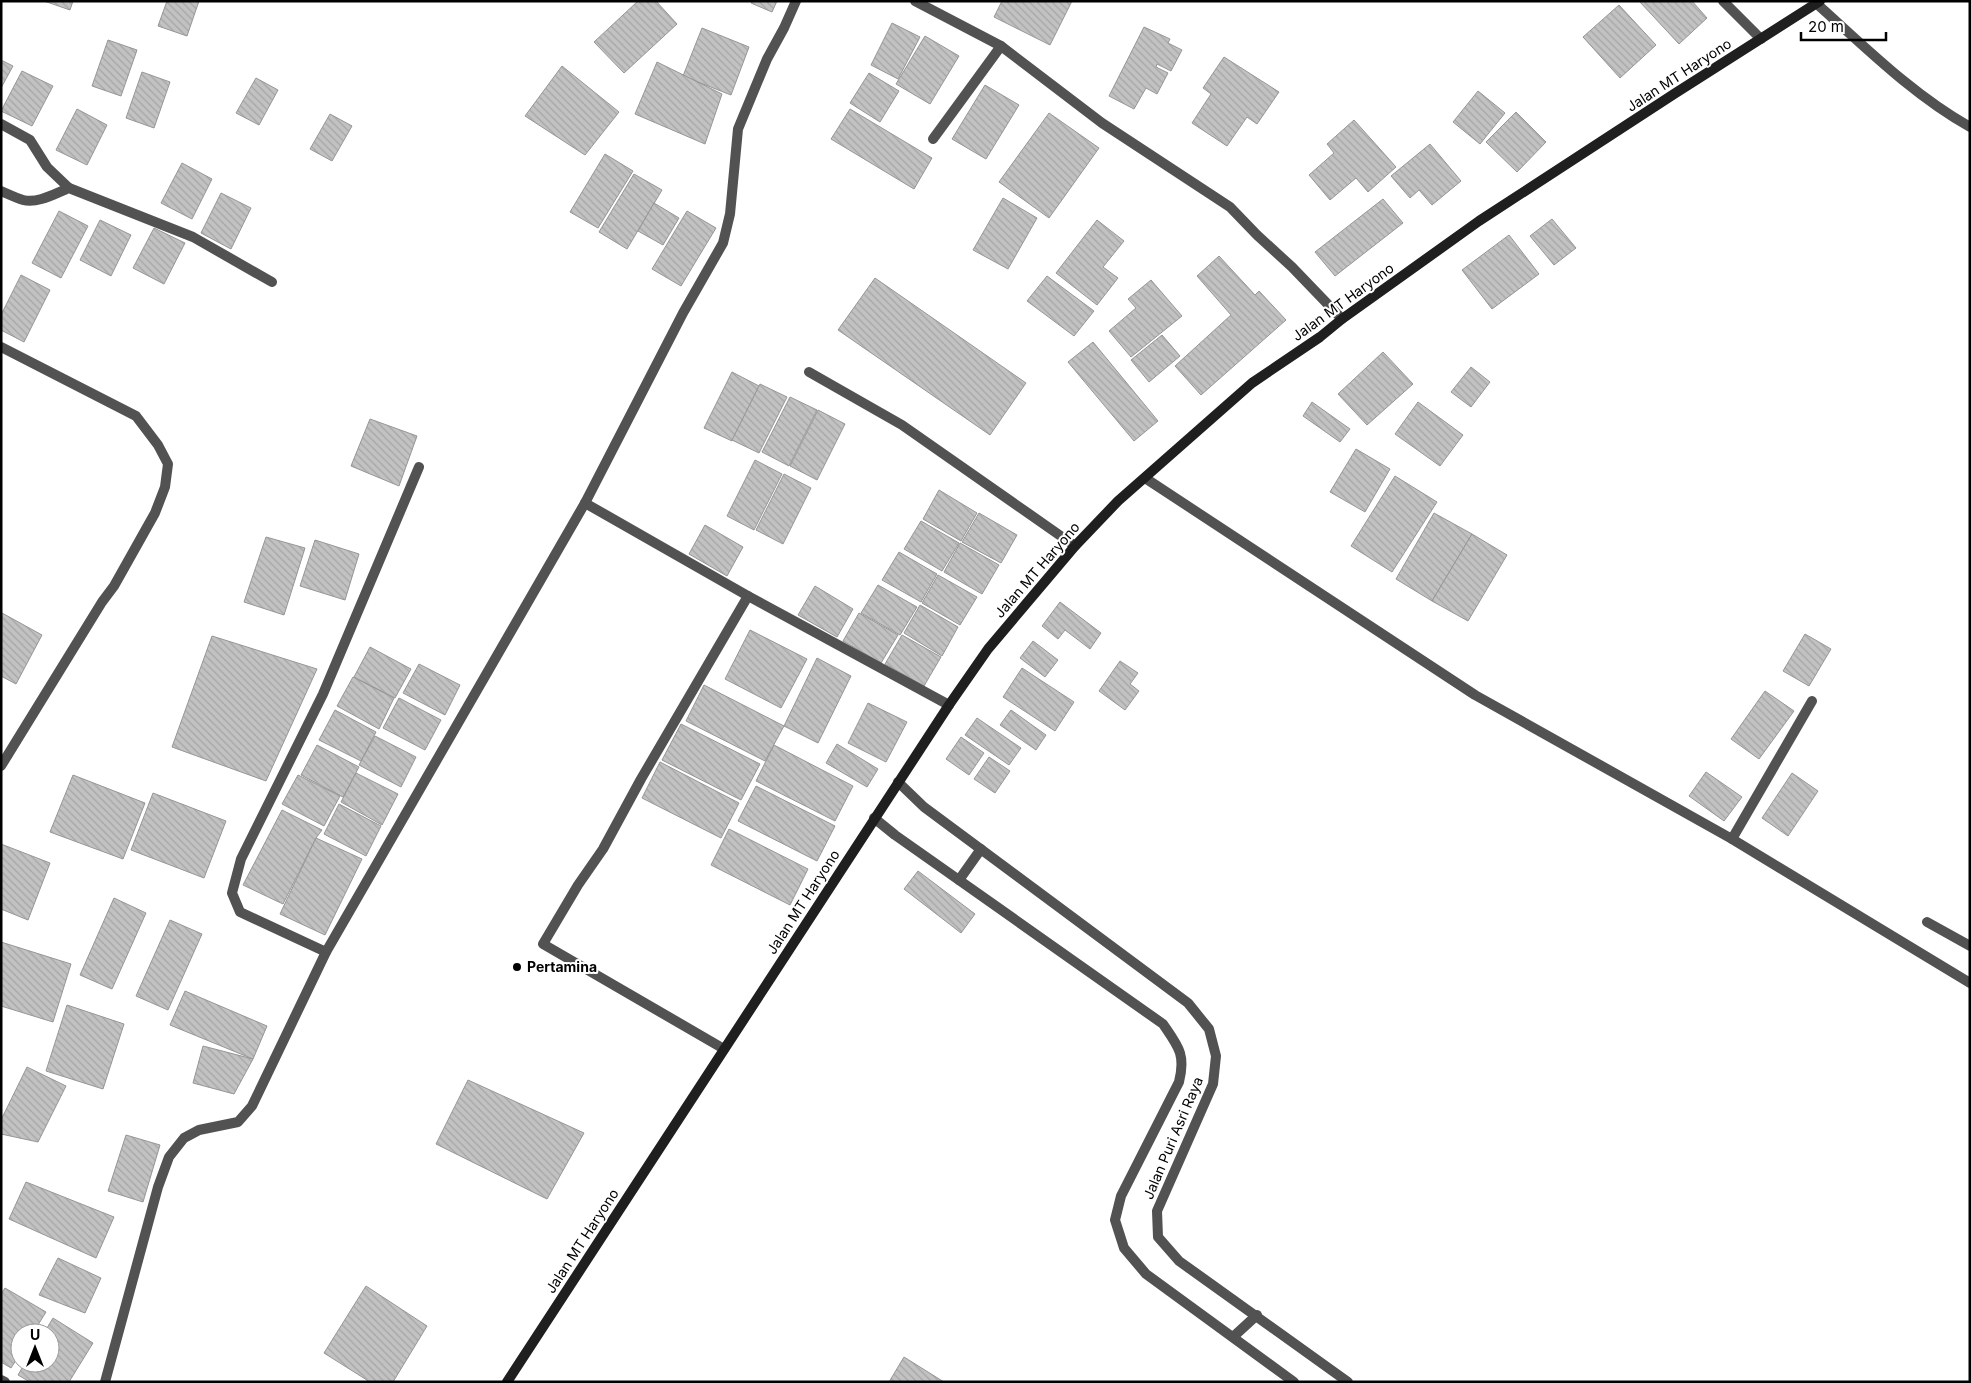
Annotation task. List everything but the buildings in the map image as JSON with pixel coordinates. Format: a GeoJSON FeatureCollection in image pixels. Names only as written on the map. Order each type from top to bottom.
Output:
{"type":"FeatureCollection","features":[{"type":"Feature","properties":{"kind":"main road","name":"Jalan MT Haryono"},"geometry":{"type":"LineString","coordinates":[[507,1382],[948,705],[988,649],[1075,546],[1118,501],[1252,383],[1320,337],[1342,319],[1479,221],[1818,3]]}},
{"type":"Feature","properties":{"kind":"street"},"geometry":{"type":"LineString","coordinates":[[105,1382],[158,1187],[170,1157],[184,1138],[199,1130],[238,1122],[252,1106],[326,952],[585,503],[683,313],[723,243],[730,214],[738,129],[767,59],[796,1]]}},
{"type":"Feature","properties":{"kind":"street"},"geometry":{"type":"LineString","coordinates":[[916,1],[1001,46],[1102,123],[1230,207],[1292,266],[1342,319]]}},
{"type":"Feature","properties":{"kind":"street"},"geometry":{"type":"LineString","coordinates":[[1723,1],[1760,39]]}},
{"type":"Feature","properties":{"kind":"street"},"geometry":{"type":"LineString","coordinates":[[1818,3],[1905,81],[1954,118],[1970,127]]}},
{"type":"Feature","properties":{"kind":"street"},"geometry":{"type":"LineString","coordinates":[[934,140],[1001,46]]}},
{"type":"Feature","properties":{"kind":"street"},"geometry":{"type":"LineString","coordinates":[[1,124],[30,140],[47,167],[69,188],[192,237],[272,282]]}},
{"type":"Feature","properties":{"kind":"street"},"geometry":{"type":"LineString","coordinates":[[1,191],[30,201],[69,188]]}},
{"type":"Feature","properties":{"kind":"street"},"geometry":{"type":"LineString","coordinates":[[1,347],[136,416],[158,445],[168,464],[165,487],[155,513],[114,586],[1,766]]}},
{"type":"Feature","properties":{"kind":"street"},"geometry":{"type":"LineString","coordinates":[[809,372],[902,425],[1075,546]]}},
{"type":"Feature","properties":{"kind":"street"},"geometry":{"type":"LineString","coordinates":[[326,952],[240,912],[232,893],[241,859],[323,694],[419,467]]}},
{"type":"Feature","properties":{"kind":"street"},"geometry":{"type":"LineString","coordinates":[[1145,478],[1475,695],[1732,839],[1970,983]]}},
{"type":"Feature","properties":{"kind":"street"},"geometry":{"type":"LineString","coordinates":[[585,503],[748,596],[948,705]]}},
{"type":"Feature","properties":{"kind":"street"},"geometry":{"type":"LineString","coordinates":[[724,1049],[543,944],[578,885],[602,850],[641,779],[748,596]]}},
{"type":"Feature","properties":{"kind":"street"},"geometry":{"type":"LineString","coordinates":[[1732,839],[1812,701]]}},
{"type":"Feature","properties":{"kind":"street","name":"Jalan Puri Asri Raya"},"geometry":{"type":"LineString","coordinates":[[898,782],[924,807],[1188,1003],[1209,1029],[1216,1056],[1213,1084],[1157,1211],[1158,1237],[1179,1261],[1257,1315],[1348,1382]]}},
{"type":"Feature","properties":{"kind":"street","name":"Jalan Puri Asri Raya"},"geometry":{"type":"LineString","coordinates":[[874,818],[1163,1024],[1178,1046],[1183,1066],[1179,1082],[1121,1196],[1115,1220],[1124,1248],[1146,1274],[1294,1382]]}},
{"type":"Feature","properties":{"kind":"street"},"geometry":{"type":"LineString","coordinates":[[959,880],[981,849]]}},
{"type":"Feature","properties":{"kind":"street"},"geometry":{"type":"LineString","coordinates":[[1927,922],[1970,946]]}},
{"type":"Feature","properties":{"kind":"street"},"geometry":{"type":"LineString","coordinates":[[1233,1337],[1257,1315]]}},
{"type":"Feature","properties":{"kind":"place","name":"Pertamina"},"geometry":{"type":"Point","coordinates":[517,967]}}]}
